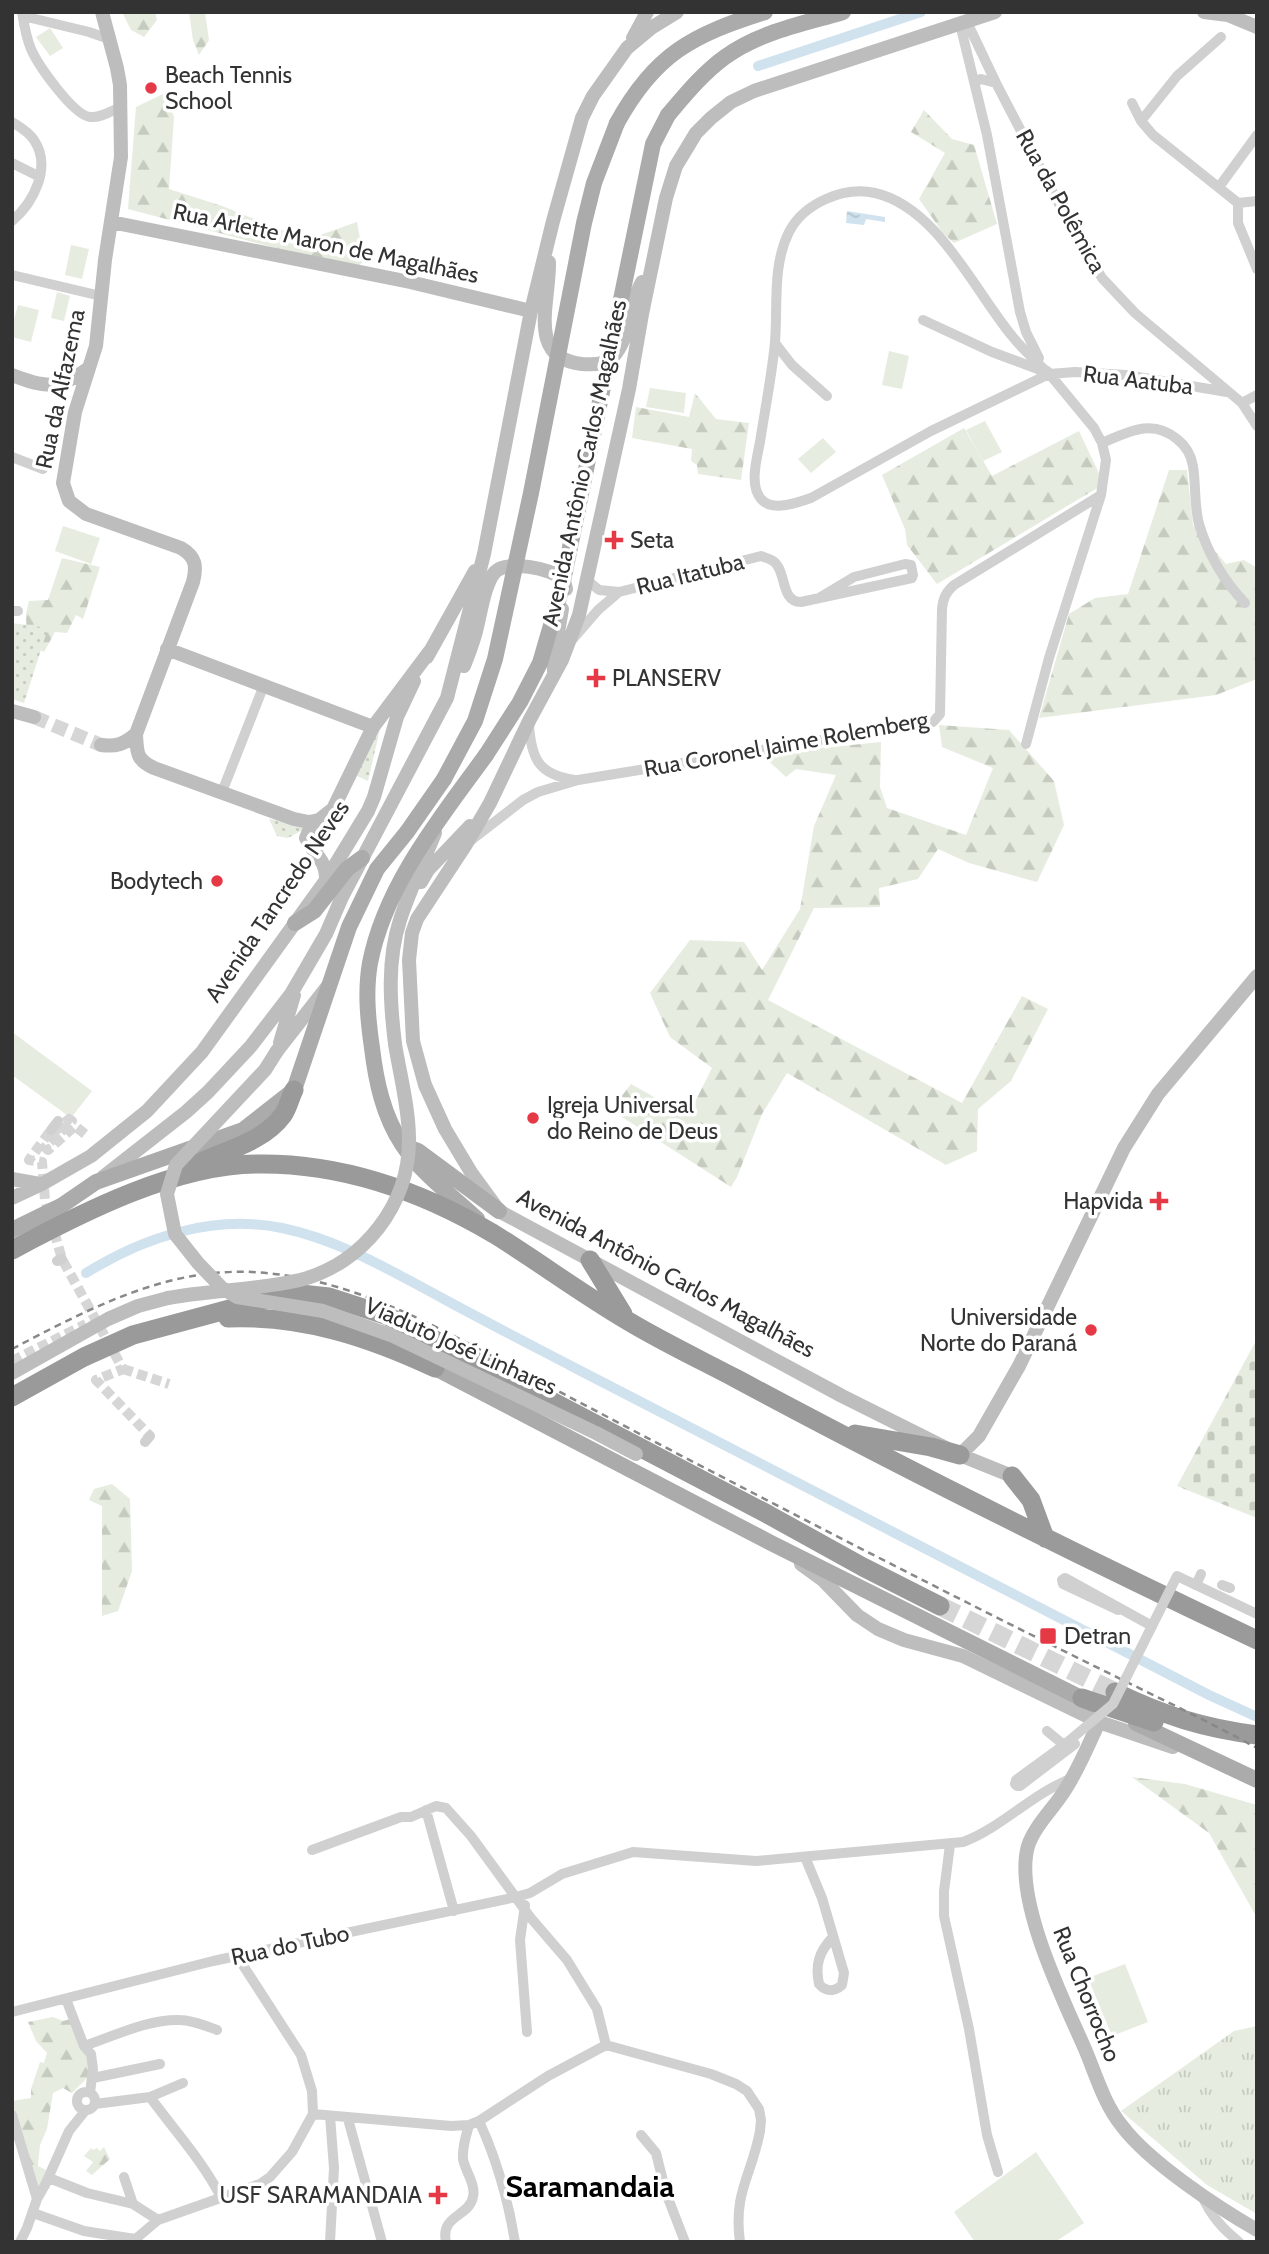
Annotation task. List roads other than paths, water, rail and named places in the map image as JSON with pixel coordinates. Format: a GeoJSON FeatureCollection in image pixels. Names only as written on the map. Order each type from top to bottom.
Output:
{"type":"FeatureCollection","features":[{"type":"Feature","properties":{"kind":"highway"},"geometry":{"type":"LineString","coordinates":[[162,1182],[206,1158],[243,1145],[264,1133],[285,1113],[294,1090]]}},
{"type":"Feature","properties":{"kind":"highway"},"geometry":{"type":"LineString","coordinates":[[12,1250],[71,1219],[141,1189],[196,1173],[257,1164],[323,1169],[361,1177],[436,1203],[491,1233]]}},
{"type":"Feature","properties":{"kind":"highway","name":"Avenida Antônio Carlos Magalhães"},"geometry":{"type":"LineString","coordinates":[[491,1233],[628,1321],[828,1428],[1045,1538],[1257,1640]]}},
{"type":"Feature","properties":{"kind":"highway"},"geometry":{"type":"LineString","coordinates":[[590,1259],[628,1321]]}},
{"type":"Feature","properties":{"kind":"highway"},"geometry":{"type":"LineString","coordinates":[[12,1398],[113,1343],[168,1325],[275,1297],[302,1294],[329,1297],[385,1315],[418,1331],[940,1606]]}},
{"type":"Feature","properties":{"kind":"highway"},"geometry":{"type":"LineString","coordinates":[[168,1325],[252,1317],[301,1321],[376,1342],[435,1368]]}},
{"type":"Feature","properties":{"kind":"highway"},"geometry":{"type":"LineString","coordinates":[[828,1428],[969,1458]]}},
{"type":"Feature","properties":{"kind":"highway"},"geometry":{"type":"LineString","coordinates":[[1012,1476],[1031,1500],[1045,1538]]}},
{"type":"Feature","properties":{"kind":"highway"},"geometry":{"type":"LineString","coordinates":[[1121,1684],[1175,1718],[1224,1731]]}},
{"type":"Feature","properties":{"kind":"highway"},"geometry":{"type":"LineString","coordinates":[[1082,1699],[1161,1724],[1257,1735]]}},
{"type":"Feature","properties":{"kind":"main road"},"geometry":{"type":"LineString","coordinates":[[447,698],[484,554],[531,311],[582,118],[593,96],[627,48],[648,12]]}},
{"type":"Feature","properties":{"kind":"main road"},"geometry":{"type":"LineString","coordinates":[[627,48],[651,28],[677,12]]}},
{"type":"Feature","properties":{"kind":"main road","name":"Avenida Antônio Carlos Magalhães"},"geometry":{"type":"LineString","coordinates":[[294,1090],[349,927],[377,869],[444,779],[475,721],[495,659],[584,223],[594,183],[617,123],[641,85],[654,69],[672,55],[699,36],[720,26],[765,12]]}},
{"type":"Feature","properties":{"kind":"main road","name":"Avenida Antônio Carlos Magalhães"},"geometry":{"type":"LineString","coordinates":[[491,1233],[426,1173],[402,1144],[391,1125],[374,1069],[368,1007],[370,963],[378,935],[399,885],[442,816],[520,702],[540,663],[558,602],[575,528],[653,144],[668,115],[724,57],[762,36],[843,12]]}},
{"type":"Feature","properties":{"kind":"main road","name":"Avenida Antônio Carlos Magalhães"},"geometry":{"type":"LineString","coordinates":[[995,12],[754,91],[731,102],[696,133],[676,166],[666,198],[629,389],[587,580],[569,645],[529,720],[490,803],[425,905],[412,933],[409,960],[411,1019],[420,1069],[433,1103],[457,1150],[499,1211],[842,1396],[1012,1476]]}},
{"type":"Feature","properties":{"kind":"main road"},"geometry":{"type":"LineString","coordinates":[[1204,12],[1228,15],[1257,27]]}},
{"type":"Feature","properties":{"kind":"main road"},"geometry":{"type":"LineString","coordinates":[[94,34],[101,29],[103,17]]}},
{"type":"Feature","properties":{"kind":"main road","name":"Rua da Alfazema"},"geometry":{"type":"LineString","coordinates":[[103,17],[117,68],[121,107],[121,157],[96,346],[75,412],[64,472],[65,492],[69,501],[86,514],[181,548],[193,557],[195,572],[136,734]]}},
{"type":"Feature","properties":{"kind":"main road","name":"Rua Arlette Maron de Magalhães"},"geometry":{"type":"LineString","coordinates":[[111,222],[410,282],[531,311]]}},
{"type":"Feature","properties":{"kind":"main road"},"geometry":{"type":"LineString","coordinates":[[548,245],[550,264],[545,334],[555,355],[567,361],[594,365],[611,360],[621,346],[640,285],[650,270]]}},
{"type":"Feature","properties":{"kind":"main road"},"geometry":{"type":"LineString","coordinates":[[12,374],[51,386],[64,384],[89,368]]}},
{"type":"Feature","properties":{"kind":"main road","name":"Avenida Tancredo Neves"},"geometry":{"type":"LineString","coordinates":[[12,1198],[91,1156],[147,1111],[202,1052],[326,880],[368,811],[397,717],[430,650],[484,554]]}},
{"type":"Feature","properties":{"kind":"main road"},"geometry":{"type":"LineString","coordinates":[[12,1230],[61,1206],[96,1182],[208,1092],[251,1046],[299,980],[326,934],[342,897],[464,664],[475,637],[490,580],[503,566],[513,564],[542,570],[564,580],[566,589],[556,640],[554,677]]}},
{"type":"Feature","properties":{"kind":"main road"},"geometry":{"type":"LineString","coordinates":[[167,649],[373,727]]}},
{"type":"Feature","properties":{"kind":"main road"},"geometry":{"type":"LineString","coordinates":[[326,880],[324,864],[306,838],[310,828],[333,809],[373,727],[430,650]]}},
{"type":"Feature","properties":{"kind":"main road"},"geometry":{"type":"LineString","coordinates":[[12,711],[34,717]]}},
{"type":"Feature","properties":{"kind":"main road"},"geometry":{"type":"LineString","coordinates":[[101,745],[123,744],[136,734]]}},
{"type":"Feature","properties":{"kind":"main road"},"geometry":{"type":"LineString","coordinates":[[136,734],[138,756],[144,763],[295,819],[309,822],[319,820]]}},
{"type":"Feature","properties":{"kind":"main road"},"geometry":{"type":"LineString","coordinates":[[408,900],[428,870],[490,803]]}},
{"type":"Feature","properties":{"kind":"main road","name":"Avenida Antônio Carlos Magalhães"},"geometry":{"type":"LineString","coordinates":[[12,1373],[138,1306],[168,1298],[303,1279],[333,1267],[348,1258],[385,1221],[400,1189],[409,1142],[390,997],[391,966],[400,922],[442,816]]}},
{"type":"Feature","properties":{"kind":"main road"},"geometry":{"type":"LineString","coordinates":[[295,923],[314,911],[346,869],[362,858]]}},
{"type":"Feature","properties":{"kind":"main road"},"geometry":{"type":"LineString","coordinates":[[969,1458],[1019,1366],[1136,1128],[1158,1094],[1257,976]]}},
{"type":"Feature","properties":{"kind":"main road"},"geometry":{"type":"LineString","coordinates":[[277,1051],[299,980]]}},
{"type":"Feature","properties":{"kind":"main road","name":"Viaduto José Linhares"},"geometry":{"type":"LineString","coordinates":[[328,986],[265,1070],[176,1165],[167,1194],[175,1234],[222,1289],[237,1297],[323,1311],[393,1336],[636,1454],[665,1460]]}},
{"type":"Feature","properties":{"kind":"main road"},"geometry":{"type":"LineString","coordinates":[[96,1182],[243,1130],[294,1090]]}},
{"type":"Feature","properties":{"kind":"main road"},"geometry":{"type":"LineString","coordinates":[[402,1144],[418,1151],[499,1211]]}},
{"type":"Feature","properties":{"kind":"main road"},"geometry":{"type":"LineString","coordinates":[[12,1179],[42,1184]]}},
{"type":"Feature","properties":{"kind":"main road"},"geometry":{"type":"LineString","coordinates":[[435,1368],[1082,1699],[1257,1780]]}},
{"type":"Feature","properties":{"kind":"main road"},"geometry":{"type":"LineString","coordinates":[[636,1454],[647,1478]]}},
{"type":"Feature","properties":{"kind":"main road"},"geometry":{"type":"LineString","coordinates":[[771,1542],[824,1580],[857,1615],[878,1629],[904,1640],[963,1656],[1099,1722],[1216,1761]]}},
{"type":"Feature","properties":{"kind":"main road","name":"Rua Chorrocho"},"geometry":{"type":"LineString","coordinates":[[1099,1722],[1073,1778],[1028,1846],[1028,1893],[1035,1927],[1052,1975],[1112,2111],[1122,2126],[1135,2140],[1201,2194],[1257,2230]]}},
{"type":"Feature","properties":{"kind":"street"},"geometry":{"type":"LineString","coordinates":[[109,39],[22,14],[32,52],[75,110],[83,115],[98,117],[121,107]]}},
{"type":"Feature","properties":{"kind":"street"},"geometry":{"type":"LineString","coordinates":[[963,23],[998,187],[1020,312],[1033,350],[1049,374]]}},
{"type":"Feature","properties":{"kind":"street","name":"Rua da Polêmica"},"geometry":{"type":"LineString","coordinates":[[963,23],[1061,208],[1102,278],[1135,313],[1242,403],[1257,426]]}},
{"type":"Feature","properties":{"kind":"street"},"geometry":{"type":"LineString","coordinates":[[1141,121],[1177,76],[1221,37]]}},
{"type":"Feature","properties":{"kind":"street"},"geometry":{"type":"LineString","coordinates":[[976,81],[981,79],[996,83]]}},
{"type":"Feature","properties":{"kind":"street"},"geometry":{"type":"LineString","coordinates":[[1132,103],[1141,121],[1153,135],[1238,203],[1257,201]]}},
{"type":"Feature","properties":{"kind":"street"},"geometry":{"type":"LineString","coordinates":[[12,121],[32,136],[40,158],[37,188],[12,220]]}},
{"type":"Feature","properties":{"kind":"street"},"geometry":{"type":"LineString","coordinates":[[1219,187],[1257,135]]}},
{"type":"Feature","properties":{"kind":"street"},"geometry":{"type":"LineString","coordinates":[[12,163],[40,177]]}},
{"type":"Feature","properties":{"kind":"street"},"geometry":{"type":"LineString","coordinates":[[1026,744],[1049,658],[1101,495],[1106,460],[1102,443],[1094,428],[1049,374],[1011,336],[927,223],[895,199],[858,191],[839,194],[811,209],[790,230],[778,267],[775,343],[755,478],[758,496],[763,502],[773,505],[796,503],[810,498],[930,431],[1049,374]]}},
{"type":"Feature","properties":{"kind":"street"},"geometry":{"type":"LineString","coordinates":[[1238,203],[1238,223],[1257,269]]}},
{"type":"Feature","properties":{"kind":"street"},"geometry":{"type":"LineString","coordinates":[[12,275],[101,296]]}},
{"type":"Feature","properties":{"kind":"street"},"geometry":{"type":"LineString","coordinates":[[923,320],[992,352],[1049,374]]}},
{"type":"Feature","properties":{"kind":"street"},"geometry":{"type":"LineString","coordinates":[[775,343],[792,365],[827,396]]}},
{"type":"Feature","properties":{"kind":"street","name":"Rua Aatuba"},"geometry":{"type":"LineString","coordinates":[[1049,374],[1075,372],[1126,375],[1227,392]]}},
{"type":"Feature","properties":{"kind":"street"},"geometry":{"type":"LineString","coordinates":[[1242,403],[1257,395]]}},
{"type":"Feature","properties":{"kind":"street"},"geometry":{"type":"LineString","coordinates":[[1102,443],[1150,427],[1174,436],[1185,445],[1194,470],[1195,505],[1199,524],[1224,578],[1245,603]]}},
{"type":"Feature","properties":{"kind":"street"},"geometry":{"type":"LineString","coordinates":[[12,457],[43,469]]}},
{"type":"Feature","properties":{"kind":"street","name":"Rua Coronel Jaime Rolemberg"},"geometry":{"type":"LineString","coordinates":[[465,846],[523,800],[538,792],[578,780],[933,722],[940,714],[942,609],[947,590],[1101,495]]}},
{"type":"Feature","properties":{"kind":"street","name":"Rua Itatuba"},"geometry":{"type":"LineString","coordinates":[[587,580],[599,590],[619,592],[761,556],[771,559],[777,565],[790,598],[801,602],[912,578],[911,565],[905,564],[854,577],[819,598]]}},
{"type":"Feature","properties":{"kind":"street","name":"Rua Itatuba"},"geometry":{"type":"LineString","coordinates":[[569,645],[598,610],[619,592]]}},
{"type":"Feature","properties":{"kind":"street"},"geometry":{"type":"LineString","coordinates":[[222,792],[264,685]]}},
{"type":"Feature","properties":{"kind":"street","name":"Rua Coronel Jaime Rolemberg"},"geometry":{"type":"LineString","coordinates":[[529,720],[530,743],[539,764],[555,775],[578,780]]}},
{"type":"Feature","properties":{"kind":"street"},"geometry":{"type":"LineString","coordinates":[[1196,1585],[1201,1574],[1209,1582],[1257,1608]]}},
{"type":"Feature","properties":{"kind":"street"},"geometry":{"type":"LineString","coordinates":[[1070,1744],[1016,1780],[1015,1785],[1020,1786],[1070,1744],[1113,1704],[1177,1576],[1257,1614]]}},
{"type":"Feature","properties":{"kind":"street"},"geometry":{"type":"LineString","coordinates":[[1118,1610],[1063,1584],[1062,1580],[1065,1578],[1152,1626]]}},
{"type":"Feature","properties":{"kind":"street"},"geometry":{"type":"LineString","coordinates":[[1047,1731],[1070,1744]]}},
{"type":"Feature","properties":{"kind":"street","name":"Rua do Tubo"},"geometry":{"type":"LineString","coordinates":[[12,2012],[237,1956],[516,1897],[562,1874],[633,1852],[738,1861],[950,1845],[978,1836],[1045,1791],[1073,1778]]}},
{"type":"Feature","properties":{"kind":"street"},"geometry":{"type":"LineString","coordinates":[[312,1850],[436,1805],[446,1808],[471,1836],[524,1909],[555,1945],[590,1995],[601,2020],[606,2045]]}},
{"type":"Feature","properties":{"kind":"street"},"geometry":{"type":"LineString","coordinates":[[426,1810],[454,1910]]}},
{"type":"Feature","properties":{"kind":"street"},"geometry":{"type":"LineString","coordinates":[[950,1845],[943,1916],[970,2029],[987,2135],[998,2172]]}},
{"type":"Feature","properties":{"kind":"street"},"geometry":{"type":"LineString","coordinates":[[805,1857],[815,1878],[845,1979],[842,1985],[831,1990],[824,1989],[819,1984],[817,1963],[823,1947],[832,1938]]}},
{"type":"Feature","properties":{"kind":"street"},"geometry":{"type":"LineString","coordinates":[[527,2032],[520,1940],[524,1909],[530,1892]]}},
{"type":"Feature","properties":{"kind":"street"},"geometry":{"type":"LineString","coordinates":[[33,2213],[84,2231],[134,2240],[158,2220],[250,2189],[270,2177],[292,2152],[313,2114],[309,2077],[301,2055],[237,1956]]}},
{"type":"Feature","properties":{"kind":"street"},"geometry":{"type":"LineString","coordinates":[[66,1999],[84,2046],[91,2054],[93,2078],[90,2092],[95,2104]]}},
{"type":"Feature","properties":{"kind":"street"},"geometry":{"type":"LineString","coordinates":[[84,2046],[151,2024],[172,2020],[186,2020],[217,2030]]}},
{"type":"Feature","properties":{"kind":"street"},"geometry":{"type":"LineString","coordinates":[[446,2242],[444,2232],[447,2224],[471,2204],[474,2195],[463,2157],[464,2144],[474,2123],[548,2076],[606,2045],[711,2074],[736,2084],[754,2099],[761,2120],[758,2144],[737,2210],[740,2242]]}},
{"type":"Feature","properties":{"kind":"street"},"geometry":{"type":"LineString","coordinates":[[93,2078],[160,2064]]}},
{"type":"Feature","properties":{"kind":"street"},"geometry":{"type":"LineString","coordinates":[[81,2108],[91,2109],[95,2104],[150,2097],[183,2083]]}},
{"type":"Feature","properties":{"kind":"street"},"geometry":{"type":"LineString","coordinates":[[81,2108],[76,2099],[79,2094],[90,2092]]}},
{"type":"Feature","properties":{"kind":"street"},"geometry":{"type":"LineString","coordinates":[[150,2097],[210,2174],[221,2197]]}},
{"type":"Feature","properties":{"kind":"street"},"geometry":{"type":"LineString","coordinates":[[20,2242],[37,2199],[81,2108]]}},
{"type":"Feature","properties":{"kind":"street"},"geometry":{"type":"LineString","coordinates":[[313,2114],[348,2119],[474,2123]]}},
{"type":"Feature","properties":{"kind":"street"},"geometry":{"type":"LineString","coordinates":[[12,2115],[37,2199]]}},
{"type":"Feature","properties":{"kind":"street"},"geometry":{"type":"LineString","coordinates":[[330,2116],[334,2168],[330,2242]]}},
{"type":"Feature","properties":{"kind":"street"},"geometry":{"type":"LineString","coordinates":[[348,2119],[382,2242]]}},
{"type":"Feature","properties":{"kind":"street"},"geometry":{"type":"LineString","coordinates":[[474,2123],[491,2146],[506,2192],[515,2242]]}},
{"type":"Feature","properties":{"kind":"street"},"geometry":{"type":"LineString","coordinates":[[642,2135],[656,2153],[666,2193],[685,2242]]}},
{"type":"Feature","properties":{"kind":"street"},"geometry":{"type":"LineString","coordinates":[[124,2177],[133,2204]]}},
{"type":"Feature","properties":{"kind":"street"},"geometry":{"type":"LineString","coordinates":[[49,2178],[87,2193],[133,2204],[158,2220]]}},
{"type":"Feature","properties":{"kind":"street"},"geometry":{"type":"LineString","coordinates":[[1201,2194],[1219,2225],[1239,2242]]}},
{"type":"Feature","properties":{"kind":"water"},"geometry":{"type":"Polygon","coordinates":[[[847,211],[885,217],[885,222],[866,219],[864,225],[846,223],[847,211]]]}},
{"type":"Feature","properties":{"kind":"waterway"},"geometry":{"type":"LineString","coordinates":[[758,66],[921,12]]}},
{"type":"Feature","properties":{"kind":"waterway"},"geometry":{"type":"LineString","coordinates":[[86,1273],[156,1239],[205,1227],[256,1224],[324,1240],[384,1267],[1209,1695],[1257,1717]]}},
{"type":"Feature","properties":{"kind":"tunnel"},"geometry":{"type":"LineString","coordinates":[[34,717],[101,745]]}},
{"type":"Feature","properties":{"kind":"tunnel"},"geometry":{"type":"LineString","coordinates":[[85,1134],[75,1126],[48,1150],[45,1147],[72,1121],[69,1119],[54,1132],[51,1130],[29,1160],[42,1162],[45,1200],[62,1259],[123,1369],[96,1380],[150,1436]]}},
{"type":"Feature","properties":{"kind":"tunnel"},"geometry":{"type":"LineString","coordinates":[[12,1361],[86,1324]]}},
{"type":"Feature","properties":{"kind":"tunnel"},"geometry":{"type":"LineString","coordinates":[[123,1369],[169,1384]]}},
{"type":"Feature","properties":{"kind":"tunnel"},"geometry":{"type":"LineString","coordinates":[[940,1606],[1115,1692]]}},
{"type":"Feature","properties":{"kind":"railway"},"geometry":{"type":"LineString","coordinates":[[12,1349],[127,1294],[188,1277],[252,1272],[290,1276],[363,1295],[432,1325],[702,1467],[1257,1748]]}},
{"type":"Feature","properties":{"kind":"place","name":"Beach Tennis School"},"geometry":{"type":"Point","coordinates":[151,88]}},
{"type":"Feature","properties":{"kind":"place","name":"Seta"},"geometry":{"type":"Point","coordinates":[614,540]}},
{"type":"Feature","properties":{"kind":"place","name":"PLANSERV"},"geometry":{"type":"Point","coordinates":[596,678]}},
{"type":"Feature","properties":{"kind":"place","name":"Bodytech"},"geometry":{"type":"Point","coordinates":[217,881]}},
{"type":"Feature","properties":{"kind":"place","name":"Igreja Universal do Reino de Deus"},"geometry":{"type":"Point","coordinates":[533,1118]}},
{"type":"Feature","properties":{"kind":"place","name":"Hapvida"},"geometry":{"type":"Point","coordinates":[1159,1201]}},
{"type":"Feature","properties":{"kind":"place","name":"Universidade Norte do Paraná"},"geometry":{"type":"Point","coordinates":[1091,1330]}},
{"type":"Feature","properties":{"kind":"place","name":"Detran"},"geometry":{"type":"Point","coordinates":[1048,1636]}},
{"type":"Feature","properties":{"kind":"place","name":"USF SARAMANDAIA"},"geometry":{"type":"Point","coordinates":[438,2195]}},
{"type":"Feature","properties":{"kind":"district","name":"Saramandaia"},"geometry":{"type":"Point","coordinates":[590,2186]}}]}
